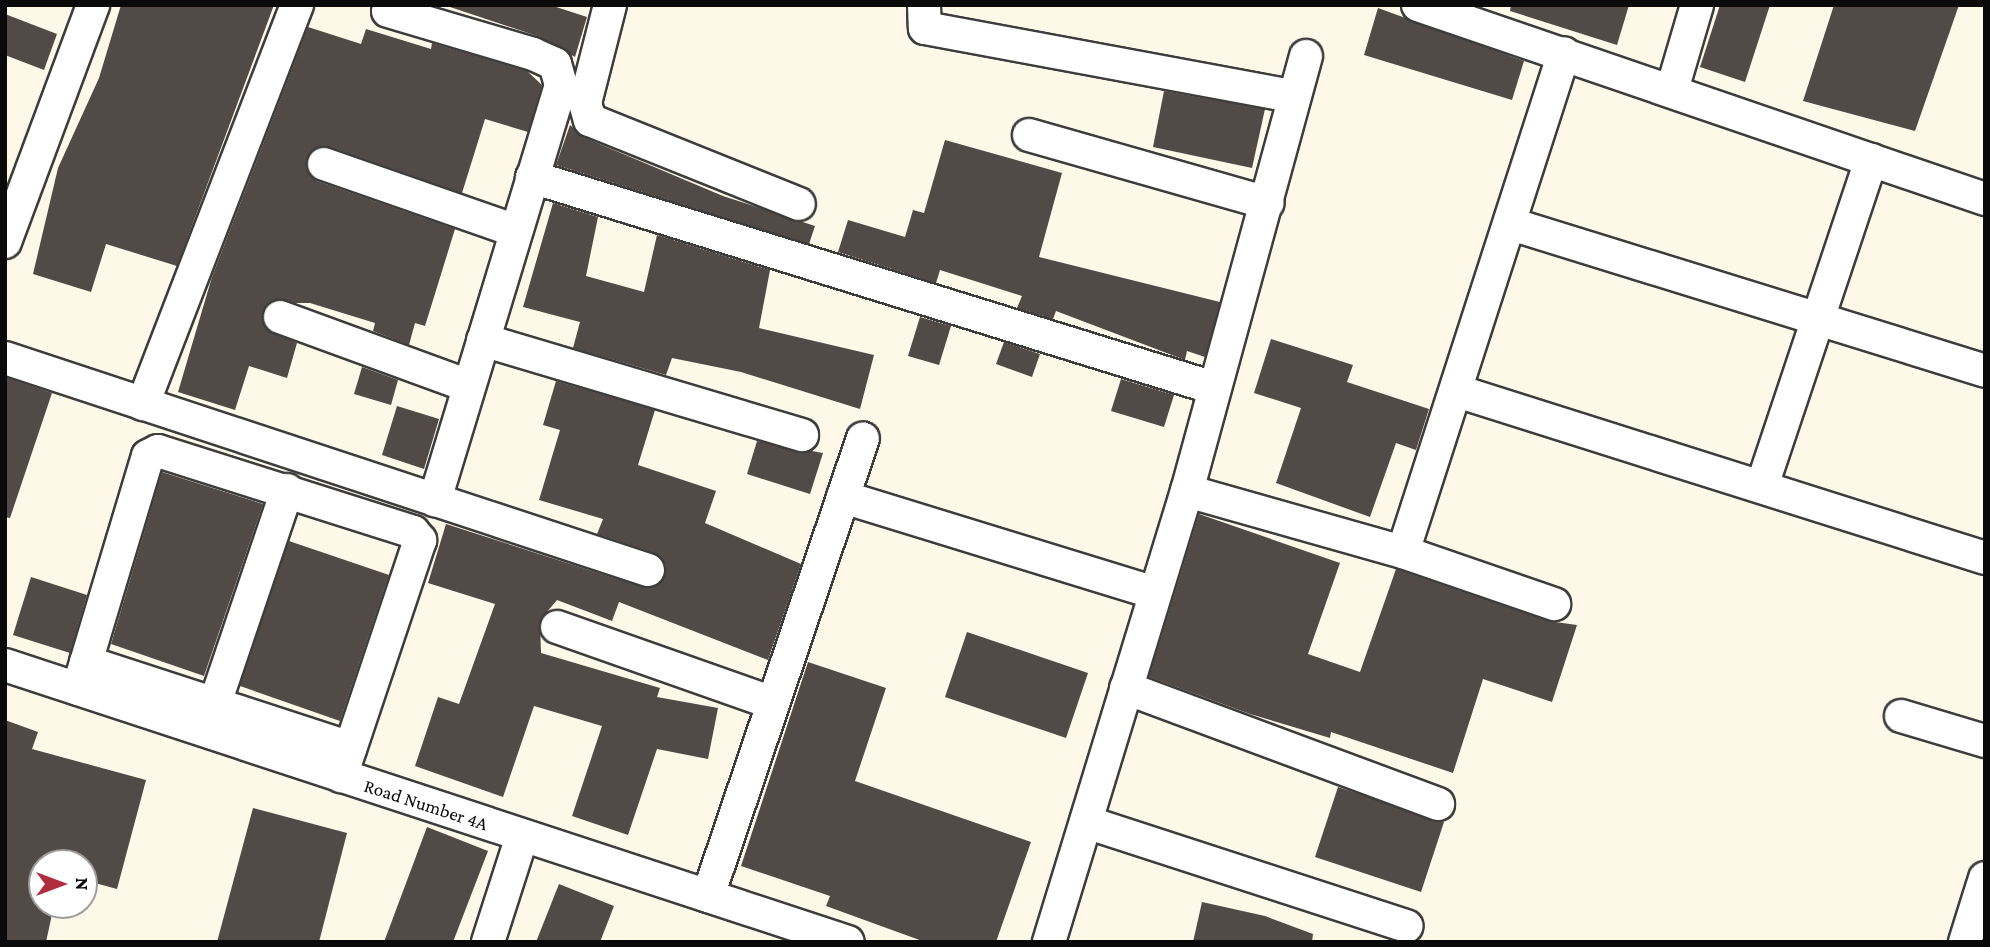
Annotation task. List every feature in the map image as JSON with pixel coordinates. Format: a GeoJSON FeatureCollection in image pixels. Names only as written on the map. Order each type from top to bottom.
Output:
{"type":"FeatureCollection","features":[{"type":"Feature","properties":{"kind":"street"},"geometry":{"type":"LineString","coordinates":[[5,242],[93,5]]}},
{"type":"Feature","properties":{"kind":"street"},"geometry":{"type":"LineString","coordinates":[[144,404],[297,5]]}},
{"type":"Feature","properties":{"kind":"street"},"geometry":{"type":"LineString","coordinates":[[610,5],[585,103],[590,120],[799,204]]}},
{"type":"Feature","properties":{"kind":"street"},"geometry":{"type":"LineString","coordinates":[[924,5],[925,28],[1293,96]]}},
{"type":"Feature","properties":{"kind":"street"},"geometry":{"type":"LineString","coordinates":[[1418,5],[1495,16],[1564,53],[1985,199]]}},
{"type":"Feature","properties":{"kind":"street"},"geometry":{"type":"LineString","coordinates":[[1672,90],[1697,5]]}},
{"type":"Feature","properties":{"kind":"street"},"geometry":{"type":"LineString","coordinates":[[388,11],[555,65],[561,85],[435,500]]}},
{"type":"Feature","properties":{"kind":"street"},"geometry":{"type":"LineString","coordinates":[[1403,552],[1564,53]]}},
{"type":"Feature","properties":{"kind":"street"},"geometry":{"type":"LineString","coordinates":[[1049,942],[1187,491],[1306,55]]}},
{"type":"Feature","properties":{"kind":"street"},"geometry":{"type":"LineString","coordinates":[[1029,135],[1267,203]]}},
{"type":"Feature","properties":{"kind":"street"},"geometry":{"type":"LineString","coordinates":[[1762,486],[1871,160]]}},
{"type":"Feature","properties":{"kind":"street"},"geometry":{"type":"LineString","coordinates":[[324,163],[516,231]]}},
{"type":"Feature","properties":{"kind":"street"},"geometry":{"type":"LineString","coordinates":[[532,177],[1214,388]]}},
{"type":"Feature","properties":{"kind":"street"},"geometry":{"type":"LineString","coordinates":[[1511,224],[1985,370]]}},
{"type":"Feature","properties":{"kind":"street"},"geometry":{"type":"LineString","coordinates":[[280,317],[469,386]]}},
{"type":"Feature","properties":{"kind":"street"},"geometry":{"type":"LineString","coordinates":[[483,340],[802,435]]}},
{"type":"Feature","properties":{"kind":"street"},"geometry":{"type":"LineString","coordinates":[[5,358],[648,570]]}},
{"type":"Feature","properties":{"kind":"street"},"geometry":{"type":"LineString","coordinates":[[1457,391],[1985,558]]}},
{"type":"Feature","properties":{"kind":"street"},"geometry":{"type":"LineString","coordinates":[[708,896],[863,439]]}},
{"type":"Feature","properties":{"kind":"street"},"geometry":{"type":"LineString","coordinates":[[82,676],[148,456],[170,452],[287,490],[420,540],[345,762]]}},
{"type":"Feature","properties":{"kind":"street"},"geometry":{"type":"LineString","coordinates":[[210,718],[287,490]]}},
{"type":"Feature","properties":{"kind":"street"},"geometry":{"type":"LineString","coordinates":[[1187,491],[1403,552],[1554,604]]}},
{"type":"Feature","properties":{"kind":"street"},"geometry":{"type":"LineString","coordinates":[[843,497],[1155,593]]}},
{"type":"Feature","properties":{"kind":"street"},"geometry":{"type":"LineString","coordinates":[[557,627],[773,703]]}},
{"type":"Feature","properties":{"kind":"street","name":"Road Number 4A"},"geometry":{"type":"LineString","coordinates":[[5,665],[82,676],[345,762],[522,836],[848,942]]}},
{"type":"Feature","properties":{"kind":"street"},"geometry":{"type":"LineString","coordinates":[[1126,688],[1438,804]]}},
{"type":"Feature","properties":{"kind":"street"},"geometry":{"type":"LineString","coordinates":[[1900,716],[1985,741]]}},
{"type":"Feature","properties":{"kind":"street"},"geometry":{"type":"LineString","coordinates":[[1086,822],[1408,926]]}},
{"type":"Feature","properties":{"kind":"street"},"geometry":{"type":"LineString","coordinates":[[488,942],[522,836]]}},
{"type":"Feature","properties":{"kind":"street"},"geometry":{"type":"LineString","coordinates":[[1965,942],[1985,878]]}},
{"type":"Feature","properties":{"kind":"building"},"geometry":{"type":"Polygon","coordinates":[[[121,5],[274,5],[177,266],[106,244],[91,292],[33,274],[58,168],[99,78],[121,5]]]}},
{"type":"Feature","properties":{"kind":"building"},"geometry":{"type":"Polygon","coordinates":[[[444,5],[550,5],[587,17],[575,57],[540,37],[444,5]]]}},
{"type":"Feature","properties":{"kind":"building"},"geometry":{"type":"Polygon","coordinates":[[[1511,5],[1629,5],[1617,45],[1510,11],[1511,5]]]}},
{"type":"Feature","properties":{"kind":"building"},"geometry":{"type":"Polygon","coordinates":[[[1720,5],[1770,5],[1745,82],[1700,67],[1720,5]]]}},
{"type":"Feature","properties":{"kind":"building"},"geometry":{"type":"Polygon","coordinates":[[[1834,5],[1959,5],[1915,131],[1803,101],[1834,5]]]}},
{"type":"Feature","properties":{"kind":"building"},"geometry":{"type":"Polygon","coordinates":[[[1378,8],[1524,61],[1512,100],[1364,55],[1378,8]]]}},
{"type":"Feature","properties":{"kind":"building"},"geometry":{"type":"Polygon","coordinates":[[[5,14],[57,34],[44,70],[5,55],[5,14]]]}},
{"type":"Feature","properties":{"kind":"building"},"geometry":{"type":"Polygon","coordinates":[[[308,27],[361,44],[366,29],[431,49],[432,43],[527,71],[542,85],[528,132],[485,119],[462,193],[330,147],[312,151],[306,168],[317,181],[455,229],[425,326],[415,323],[409,345],[373,331],[375,323],[310,303],[269,303],[263,311],[266,328],[297,343],[287,378],[249,366],[235,410],[178,392],[212,277],[308,27]]]}},
{"type":"Feature","properties":{"kind":"building"},"geometry":{"type":"Polygon","coordinates":[[[1164,91],[1265,109],[1252,168],[1153,147],[1164,91]]]}},
{"type":"Feature","properties":{"kind":"building"},"geometry":{"type":"Polygon","coordinates":[[[570,125],[583,137],[723,196],[815,226],[809,244],[556,165],[570,125]]]}},
{"type":"Feature","properties":{"kind":"building"},"geometry":{"type":"Polygon","coordinates":[[[945,140],[1062,173],[1039,257],[1220,302],[1205,357],[1187,351],[1185,360],[1056,311],[1053,319],[1017,308],[1022,296],[940,270],[936,283],[838,252],[848,220],[905,237],[913,210],[924,213],[945,140]]]}},
{"type":"Feature","properties":{"kind":"building"},"geometry":{"type":"Polygon","coordinates":[[[553,203],[598,217],[586,276],[644,292],[657,235],[770,270],[759,328],[874,355],[860,409],[741,372],[672,358],[666,375],[573,348],[580,322],[523,307],[553,203]]]}},
{"type":"Feature","properties":{"kind":"building"},"geometry":{"type":"Polygon","coordinates":[[[920,317],[951,326],[939,365],[908,356],[920,317]]]}},
{"type":"Feature","properties":{"kind":"building"},"geometry":{"type":"Polygon","coordinates":[[[1271,339],[1353,365],[1347,382],[1429,409],[1416,450],[1396,443],[1370,517],[1276,483],[1301,408],[1254,393],[1271,339]]]}},
{"type":"Feature","properties":{"kind":"building"},"geometry":{"type":"Polygon","coordinates":[[[1004,342],[1040,354],[1032,377],[996,364],[1004,342]]]}},
{"type":"Feature","properties":{"kind":"building"},"geometry":{"type":"Polygon","coordinates":[[[362,367],[398,380],[391,405],[354,394],[362,367]]]}},
{"type":"Feature","properties":{"kind":"building"},"geometry":{"type":"Polygon","coordinates":[[[5,377],[52,393],[10,518],[5,517],[5,377]]]}},
{"type":"Feature","properties":{"kind":"building"},"geometry":{"type":"Polygon","coordinates":[[[1121,379],[1174,395],[1164,427],[1111,411],[1121,379]]]}},
{"type":"Feature","properties":{"kind":"building"},"geometry":{"type":"Polygon","coordinates":[[[556,381],[655,410],[638,465],[716,491],[705,523],[801,564],[768,660],[619,602],[612,621],[557,600],[540,620],[541,653],[660,688],[657,697],[718,708],[708,759],[657,749],[628,835],[572,816],[602,726],[534,706],[503,797],[415,766],[438,697],[459,704],[495,604],[428,583],[446,524],[642,587],[665,576],[666,566],[654,553],[597,534],[603,519],[539,500],[560,430],[543,425],[556,381]]]}},
{"type":"Feature","properties":{"kind":"building"},"geometry":{"type":"Polygon","coordinates":[[[397,406],[439,419],[424,469],[382,455],[397,406]]]}},
{"type":"Feature","properties":{"kind":"building"},"geometry":{"type":"Polygon","coordinates":[[[757,441],[823,453],[810,494],[747,474],[757,441]]]}},
{"type":"Feature","properties":{"kind":"building"},"geometry":{"type":"Polygon","coordinates":[[[162,472],[263,504],[204,676],[111,644],[162,472]]]}},
{"type":"Feature","properties":{"kind":"building"},"geometry":{"type":"Polygon","coordinates":[[[1199,514],[1340,563],[1308,654],[1360,672],[1396,569],[1548,621],[1577,625],[1552,702],[1483,679],[1453,773],[1331,732],[1330,738],[1250,714],[1149,677],[1199,514]]]}},
{"type":"Feature","properties":{"kind":"building"},"geometry":{"type":"Polygon","coordinates":[[[289,541],[389,575],[340,721],[240,686],[289,541]]]}},
{"type":"Feature","properties":{"kind":"building"},"geometry":{"type":"Polygon","coordinates":[[[31,577],[87,595],[70,653],[13,635],[31,577]]]}},
{"type":"Feature","properties":{"kind":"building"},"geometry":{"type":"Polygon","coordinates":[[[967,632],[1088,673],[1066,738],[945,697],[967,632]]]}},
{"type":"Feature","properties":{"kind":"building"},"geometry":{"type":"Polygon","coordinates":[[[808,662],[886,688],[855,781],[1031,842],[996,942],[925,942],[826,906],[830,896],[741,866],[808,662]]]}},
{"type":"Feature","properties":{"kind":"building"},"geometry":{"type":"Polygon","coordinates":[[[5,720],[38,732],[32,749],[146,780],[117,889],[98,884],[98,849],[28,849],[28,919],[51,919],[46,942],[5,942],[5,720]]]}},
{"type":"Feature","properties":{"kind":"building"},"geometry":{"type":"Polygon","coordinates":[[[1338,787],[1444,822],[1421,892],[1315,857],[1338,787]]]}},
{"type":"Feature","properties":{"kind":"building"},"geometry":{"type":"Polygon","coordinates":[[[253,808],[347,833],[319,942],[217,942],[253,808]]]}},
{"type":"Feature","properties":{"kind":"building"},"geometry":{"type":"Polygon","coordinates":[[[427,827],[488,851],[453,942],[384,942],[427,827]]]}},
{"type":"Feature","properties":{"kind":"building"},"geometry":{"type":"Polygon","coordinates":[[[559,884],[614,906],[600,942],[536,942],[559,884]]]}},
{"type":"Feature","properties":{"kind":"building"},"geometry":{"type":"Polygon","coordinates":[[[1202,902],[1265,916],[1313,934],[1312,942],[1193,942],[1202,902]]]}}]}
